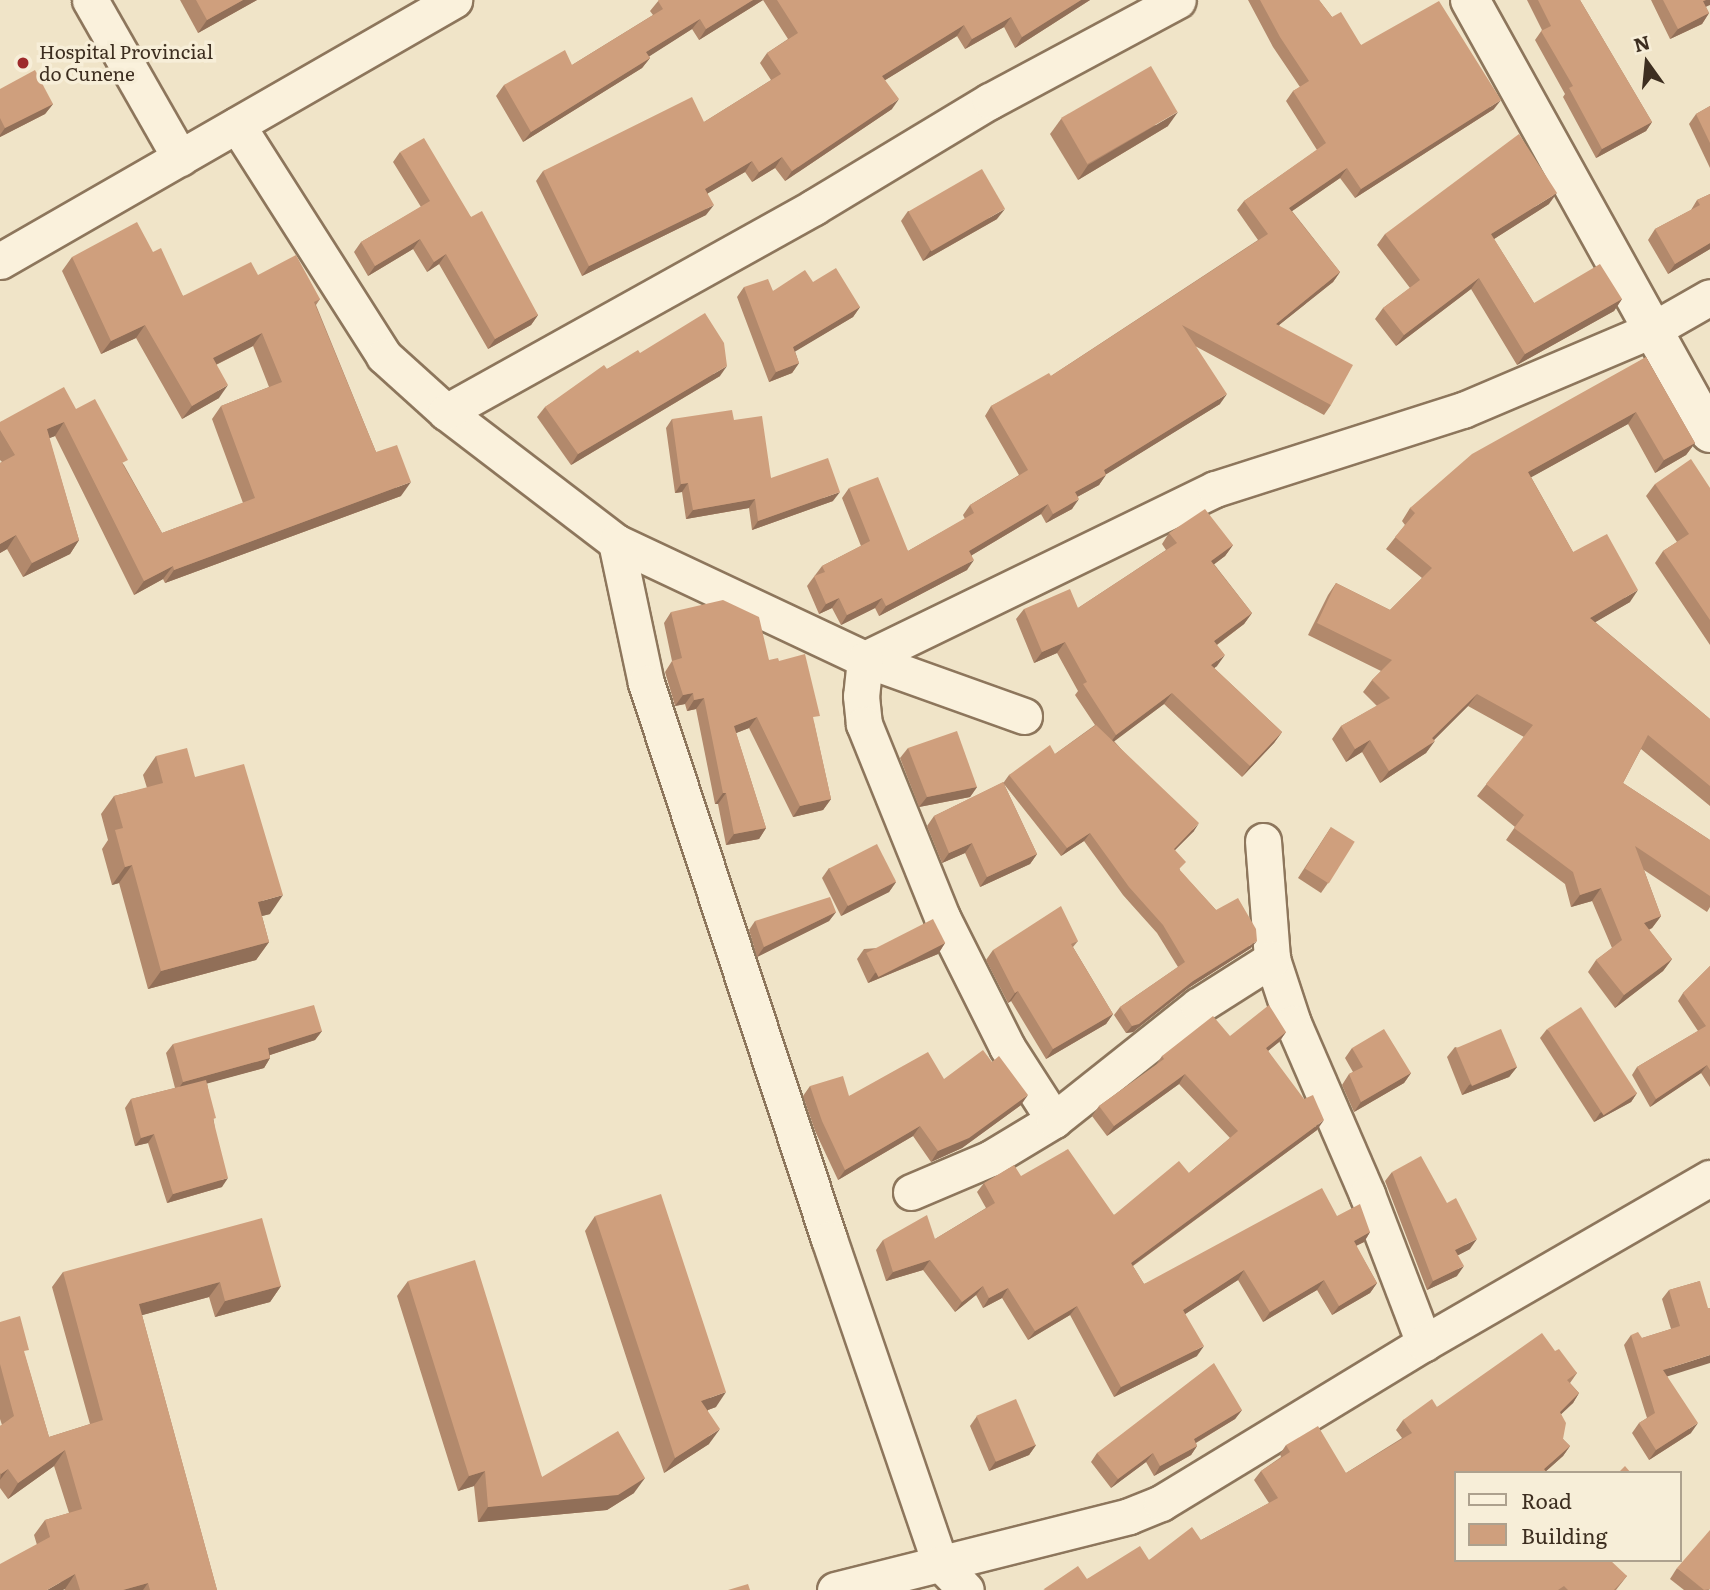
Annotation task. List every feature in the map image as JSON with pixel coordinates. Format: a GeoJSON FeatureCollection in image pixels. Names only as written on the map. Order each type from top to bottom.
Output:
{"type":"FeatureCollection","features":[{"type":"Feature","properties":{"kind":"street"},"geometry":{"type":"LineString","coordinates":[[90,0],[180,158]]}},
{"type":"Feature","properties":{"kind":"street"},"geometry":{"type":"LineString","coordinates":[[0,261],[454,0]]}},
{"type":"Feature","properties":{"kind":"street"},"geometry":{"type":"LineString","coordinates":[[446,412],[814,207],[990,101],[1178,0]]}},
{"type":"Feature","properties":{"kind":"street"},"geometry":{"type":"LineString","coordinates":[[1470,0],[1710,433]]}},
{"type":"Feature","properties":{"kind":"street"},"geometry":{"type":"LineString","coordinates":[[237,125],[384,356],[446,412],[616,542],[865,659],[1024,716]]}},
{"type":"Feature","properties":{"kind":"street"},"geometry":{"type":"LineString","coordinates":[[865,659],[1215,489],[1463,410],[1654,329],[1710,297]]}},
{"type":"Feature","properties":{"kind":"street"},"geometry":{"type":"LineString","coordinates":[[616,542],[650,697],[833,1251],[940,1563],[966,1590]]}},
{"type":"Feature","properties":{"kind":"street"},"geometry":{"type":"LineString","coordinates":[[865,659],[861,696],[864,724],[942,917],[1007,1047],[1054,1120]]}},
{"type":"Feature","properties":{"kind":"street"},"geometry":{"type":"LineString","coordinates":[[1263,841],[1272,959],[1293,1023],[1367,1194],[1424,1343]]}},
{"type":"Feature","properties":{"kind":"street"},"geometry":{"type":"LineString","coordinates":[[911,1192],[991,1158],[1054,1120],[1198,1006],[1272,959]]}},
{"type":"Feature","properties":{"kind":"street"},"geometry":{"type":"LineString","coordinates":[[835,1590],[1129,1516],[1161,1503],[1424,1343],[1710,1178]]}},
{"type":"Feature","properties":{"kind":"building"},"geometry":{"type":"Polygon","coordinates":[[[196,0],[243,0],[207,20],[196,0]]]}},
{"type":"Feature","properties":{"kind":"building"},"geometry":{"type":"Polygon","coordinates":[[[659,0],[753,0],[706,29],[700,19],[646,52],[650,58],[531,132],[504,85],[565,50],[572,65],[663,9],[659,0]]]}},
{"type":"Feature","properties":{"kind":"building"},"geometry":{"type":"Polygon","coordinates":[[[777,0],[1081,0],[1022,37],[1011,17],[972,39],[964,25],[882,76],[899,99],[792,171],[782,157],[759,172],[752,161],[705,189],[714,205],[589,266],[543,171],[692,97],[704,122],[781,74],[767,53],[798,33],[777,0]]]}},
{"type":"Feature","properties":{"kind":"building"},"geometry":{"type":"Polygon","coordinates":[[[1260,0],[1319,0],[1332,17],[1341,12],[1361,45],[1439,1],[1501,100],[1361,189],[1347,168],[1289,208],[1340,272],[1276,324],[1353,365],[1331,405],[1182,325],[1227,394],[1104,470],[1106,475],[1075,492],[1079,499],[1053,514],[1048,504],[969,551],[974,560],[886,606],[882,598],[847,615],[839,598],[826,604],[814,576],[825,572],[822,566],[870,541],[849,488],[878,477],[908,551],[974,513],[970,505],[1028,470],[991,406],[1049,373],[1051,376],[1268,234],[1244,201],[1326,143],[1293,91],[1309,81],[1260,0]]]}},
{"type":"Feature","properties":{"kind":"building"},"geometry":{"type":"Polygon","coordinates":[[[1538,0],[1580,0],[1652,122],[1602,149],[1569,88],[1573,86],[1541,31],[1551,26],[1538,0]]]}},
{"type":"Feature","properties":{"kind":"building"},"geometry":{"type":"Polygon","coordinates":[[[1663,0],[1706,0],[1703,1],[1709,13],[1678,29],[1663,0]]]}},
{"type":"Feature","properties":{"kind":"building"},"geometry":{"type":"Polygon","coordinates":[[[1151,66],[1178,112],[1087,164],[1061,118],[1151,66]]]}},
{"type":"Feature","properties":{"kind":"building"},"geometry":{"type":"Polygon","coordinates":[[[35,70],[53,104],[5,128],[0,118],[0,89],[35,70]]]}},
{"type":"Feature","properties":{"kind":"building"},"geometry":{"type":"Polygon","coordinates":[[[1710,106],[1710,143],[1696,114],[1710,106]]]}},
{"type":"Feature","properties":{"kind":"building"},"geometry":{"type":"Polygon","coordinates":[[[1519,134],[1557,193],[1491,234],[1534,303],[1600,264],[1622,299],[1525,354],[1479,278],[1404,335],[1383,308],[1420,280],[1385,234],[1519,134]]]}},
{"type":"Feature","properties":{"kind":"building"},"geometry":{"type":"Polygon","coordinates":[[[424,138],[471,217],[482,211],[538,315],[495,339],[446,254],[434,262],[420,239],[375,266],[361,242],[430,201],[400,152],[424,138]]]}},
{"type":"Feature","properties":{"kind":"building"},"geometry":{"type":"Polygon","coordinates":[[[982,169],[1005,209],[931,251],[908,212],[982,169]]]}},
{"type":"Feature","properties":{"kind":"building"},"geometry":{"type":"Polygon","coordinates":[[[1710,194],[1710,243],[1675,264],[1655,229],[1700,205],[1697,200],[1710,194]]]}},
{"type":"Feature","properties":{"kind":"building"},"geometry":{"type":"Polygon","coordinates":[[[137,222],[153,252],[161,248],[183,296],[251,262],[258,275],[296,255],[320,299],[314,302],[376,452],[397,445],[411,482],[174,570],[173,566],[144,581],[64,422],[47,429],[79,540],[32,563],[16,535],[0,544],[0,463],[15,455],[0,430],[0,422],[64,387],[76,409],[95,399],[128,460],[122,463],[162,533],[255,498],[221,406],[282,382],[262,333],[213,358],[228,385],[192,406],[145,325],[111,341],[72,257],[137,222]]]}},
{"type":"Feature","properties":{"kind":"building"},"geometry":{"type":"Polygon","coordinates":[[[836,268],[860,307],[793,347],[799,363],[776,372],[744,287],[768,279],[773,291],[805,270],[813,282],[836,268]]]}},
{"type":"Feature","properties":{"kind":"building"},"geometry":{"type":"Polygon","coordinates":[[[705,313],[724,343],[727,366],[578,454],[545,407],[604,365],[607,369],[638,350],[640,353],[705,313]]]}},
{"type":"Feature","properties":{"kind":"building"},"geometry":{"type":"Polygon","coordinates":[[[1646,357],[1695,443],[1664,460],[1636,412],[1528,472],[1573,552],[1607,534],[1638,590],[1590,618],[1710,719],[1710,786],[1648,735],[1623,783],[1710,840],[1710,896],[1635,846],[1661,916],[1644,923],[1672,959],[1624,995],[1596,960],[1622,940],[1601,888],[1580,895],[1573,872],[1514,828],[1524,815],[1486,784],[1533,725],[1477,694],[1432,738],[1435,741],[1389,771],[1370,740],[1355,749],[1341,726],[1390,698],[1372,680],[1392,660],[1317,623],[1336,583],[1390,610],[1432,568],[1395,537],[1415,513],[1410,508],[1472,454],[1646,357]]]}},
{"type":"Feature","properties":{"kind":"building"},"geometry":{"type":"Polygon","coordinates":[[[732,410],[734,420],[762,416],[771,478],[828,458],[840,492],[758,521],[755,499],[693,510],[688,483],[681,484],[672,419],[732,410]]]}},
{"type":"Feature","properties":{"kind":"building"},"geometry":{"type":"Polygon","coordinates":[[[1691,459],[1710,488],[1710,620],[1663,551],[1689,534],[1655,484],[1691,459]]]}},
{"type":"Feature","properties":{"kind":"building"},"geometry":{"type":"Polygon","coordinates":[[[1205,509],[1233,545],[1211,561],[1252,613],[1214,641],[1225,655],[1211,665],[1282,732],[1250,766],[1172,693],[1116,735],[1083,684],[1087,682],[1065,642],[1042,652],[1024,609],[1070,589],[1078,608],[1177,543],[1169,533],[1205,509]]]}},
{"type":"Feature","properties":{"kind":"building"},"geometry":{"type":"Polygon","coordinates":[[[723,600],[759,617],[769,660],[778,658],[779,661],[805,654],[820,716],[813,717],[831,799],[800,806],[757,717],[734,726],[766,828],[734,834],[704,698],[694,700],[693,693],[683,695],[672,661],[682,658],[671,612],[723,600]]]}},
{"type":"Feature","properties":{"kind":"building"},"geometry":{"type":"Polygon","coordinates":[[[1096,725],[1199,823],[1174,849],[1186,862],[1179,869],[1216,910],[1238,898],[1256,929],[1257,941],[1193,981],[1139,1024],[1132,1026],[1120,1007],[1185,962],[1163,925],[1129,887],[1090,833],[1067,848],[1009,775],[1050,745],[1055,754],[1096,725]]]}},
{"type":"Feature","properties":{"kind":"building"},"geometry":{"type":"Polygon","coordinates":[[[957,731],[977,787],[927,797],[908,748],[957,731]]]}},
{"type":"Feature","properties":{"kind":"building"},"geometry":{"type":"Polygon","coordinates":[[[187,748],[195,777],[244,764],[283,895],[258,902],[269,942],[161,971],[132,865],[125,867],[115,830],[123,828],[114,796],[163,783],[156,756],[187,748]]]}},
{"type":"Feature","properties":{"kind":"building"},"geometry":{"type":"Polygon","coordinates":[[[1003,782],[1037,854],[987,877],[972,843],[949,853],[934,816],[1003,782]]]}},
{"type":"Feature","properties":{"kind":"building"},"geometry":{"type":"Polygon","coordinates":[[[1331,827],[1355,842],[1329,883],[1305,869],[1331,827]]]}},
{"type":"Feature","properties":{"kind":"building"},"geometry":{"type":"Polygon","coordinates":[[[877,844],[896,881],[848,906],[829,869],[877,844]]]}},
{"type":"Feature","properties":{"kind":"building"},"geometry":{"type":"Polygon","coordinates":[[[830,897],[836,912],[764,947],[755,921],[830,897]]]}},
{"type":"Feature","properties":{"kind":"building"},"geometry":{"type":"Polygon","coordinates":[[[1061,906],[1078,941],[1071,944],[1113,1014],[1053,1049],[1018,991],[1015,993],[993,950],[1061,906]]]}},
{"type":"Feature","properties":{"kind":"building"},"geometry":{"type":"Polygon","coordinates":[[[933,919],[945,943],[878,977],[866,953],[933,919]]]}},
{"type":"Feature","properties":{"kind":"building"},"geometry":{"type":"Polygon","coordinates":[[[1710,966],[1710,1070],[1707,1065],[1656,1099],[1637,1067],[1706,1026],[1683,993],[1710,966]]]}},
{"type":"Feature","properties":{"kind":"building"},"geometry":{"type":"Polygon","coordinates":[[[314,1005],[322,1031],[268,1048],[270,1058],[183,1082],[173,1044],[314,1005]]]}},
{"type":"Feature","properties":{"kind":"building"},"geometry":{"type":"Polygon","coordinates":[[[1269,1005],[1286,1032],[1266,1048],[1304,1099],[1313,1095],[1324,1120],[1131,1263],[1144,1284],[1322,1188],[1337,1216],[1360,1204],[1370,1232],[1354,1241],[1377,1283],[1339,1306],[1324,1280],[1270,1312],[1244,1270],[1183,1310],[1204,1346],[1121,1387],[1077,1306],[1035,1331],[1008,1288],[989,1298],[983,1286],[962,1302],[930,1260],[893,1272],[883,1240],[927,1215],[935,1239],[995,1203],[984,1183],[1014,1165],[1021,1176],[1068,1149],[1114,1215],[1179,1161],[1189,1173],[1238,1131],[1185,1074],[1114,1126],[1099,1106],[1164,1059],[1162,1056],[1213,1016],[1230,1036],[1269,1005]]]}},
{"type":"Feature","properties":{"kind":"building"},"geometry":{"type":"Polygon","coordinates":[[[1581,1007],[1637,1093],[1604,1115],[1547,1029],[1581,1007]]]}},
{"type":"Feature","properties":{"kind":"building"},"geometry":{"type":"Polygon","coordinates":[[[1384,1029],[1411,1073],[1361,1102],[1349,1074],[1363,1067],[1352,1048],[1384,1029]]]}},
{"type":"Feature","properties":{"kind":"building"},"geometry":{"type":"Polygon","coordinates":[[[1501,1029],[1517,1067],[1472,1086],[1456,1048],[1501,1029]]]}},
{"type":"Feature","properties":{"kind":"building"},"geometry":{"type":"Polygon","coordinates":[[[983,1050],[992,1062],[999,1056],[1028,1095],[969,1138],[938,1151],[920,1126],[845,1170],[822,1121],[810,1086],[843,1076],[849,1096],[928,1052],[944,1079],[983,1050]]]}},
{"type":"Feature","properties":{"kind":"building"},"geometry":{"type":"Polygon","coordinates":[[[206,1080],[228,1178],[173,1194],[154,1134],[141,1138],[131,1099],[206,1080]]]}},
{"type":"Feature","properties":{"kind":"building"},"geometry":{"type":"Polygon","coordinates":[[[1421,1156],[1447,1203],[1456,1198],[1477,1239],[1455,1250],[1464,1266],[1433,1281],[1392,1172],[1421,1156]]]}},
{"type":"Feature","properties":{"kind":"building"},"geometry":{"type":"Polygon","coordinates":[[[661,1194],[726,1392],[701,1401],[720,1429],[675,1458],[595,1216],[661,1194]]]}},
{"type":"Feature","properties":{"kind":"building"},"geometry":{"type":"Polygon","coordinates":[[[262,1218],[281,1286],[225,1301],[220,1282],[139,1304],[217,1590],[150,1590],[148,1583],[123,1590],[80,1590],[75,1574],[47,1590],[0,1590],[0,1564],[50,1537],[45,1520],[82,1509],[65,1450],[18,1483],[8,1469],[0,1473],[0,1426],[14,1416],[0,1364],[0,1322],[20,1316],[29,1350],[24,1351],[49,1437],[103,1420],[63,1272],[262,1218]]]}},
{"type":"Feature","properties":{"kind":"building"},"geometry":{"type":"Polygon","coordinates":[[[475,1260],[542,1477],[618,1431],[645,1478],[618,1495],[488,1507],[485,1471],[469,1476],[408,1281],[475,1260]]]}},
{"type":"Feature","properties":{"kind":"building"},"geometry":{"type":"Polygon","coordinates":[[[1700,1281],[1710,1308],[1710,1355],[1663,1370],[1698,1423],[1656,1450],[1639,1423],[1655,1413],[1631,1335],[1638,1332],[1642,1338],[1680,1326],[1669,1290],[1700,1281]]]}},
{"type":"Feature","properties":{"kind":"building"},"geometry":{"type":"Polygon","coordinates":[[[1542,1333],[1555,1351],[1559,1349],[1577,1373],[1567,1380],[1579,1393],[1560,1412],[1566,1423],[1563,1439],[1570,1446],[1544,1469],[1546,1471],[1454,1471],[1454,1562],[1612,1562],[1627,1576],[1614,1590],[1568,1590],[1564,1586],[1558,1590],[1044,1589],[1078,1566],[1087,1579],[1140,1546],[1149,1560],[1192,1527],[1201,1540],[1278,1498],[1261,1471],[1290,1452],[1286,1445],[1318,1426],[1346,1473],[1412,1433],[1403,1420],[1432,1399],[1437,1407],[1542,1333]]]}},
{"type":"Feature","properties":{"kind":"building"},"geometry":{"type":"Polygon","coordinates":[[[1214,1363],[1242,1410],[1194,1439],[1197,1446],[1160,1466],[1153,1453],[1118,1479],[1097,1453],[1214,1363]]]}},
{"type":"Feature","properties":{"kind":"building"},"geometry":{"type":"Polygon","coordinates":[[[1016,1399],[1036,1445],[996,1462],[976,1416],[1016,1399]]]}},
{"type":"Feature","properties":{"kind":"building"},"geometry":{"type":"Polygon","coordinates":[[[1710,1530],[1710,1589],[1704,1590],[1677,1568],[1710,1530]]]}},
{"type":"Feature","properties":{"kind":"building"},"geometry":{"type":"Polygon","coordinates":[[[748,1584],[750,1590],[728,1590],[748,1584]]]}},
{"type":"Feature","properties":{"kind":"place","name":"Hospital Provincial do Cunene"},"geometry":{"type":"Point","coordinates":[23,63]}}]}
